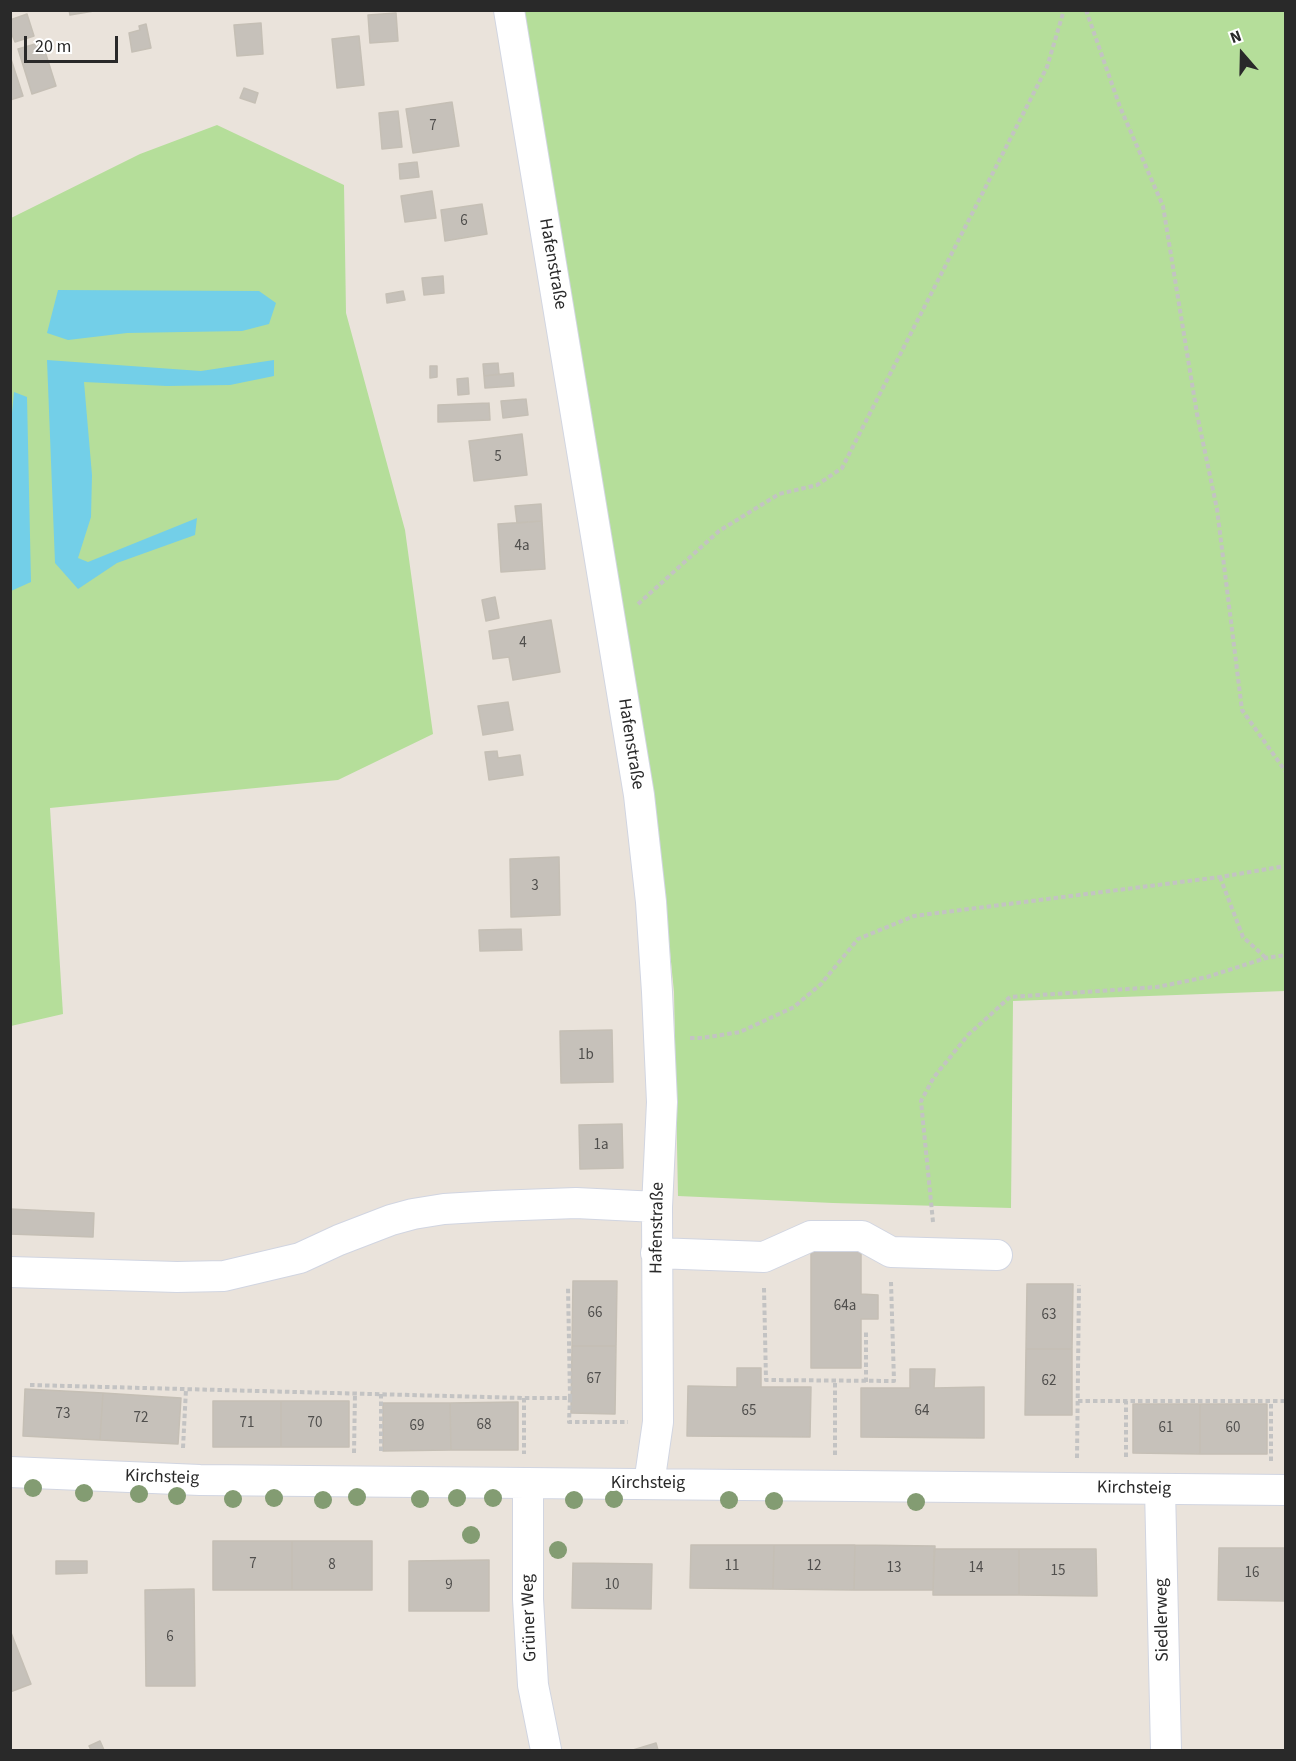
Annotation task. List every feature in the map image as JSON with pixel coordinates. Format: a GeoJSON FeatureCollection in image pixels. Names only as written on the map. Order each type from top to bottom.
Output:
{"type":"FeatureCollection","features":[{"type":"Feature","properties":{"kind":"street","name":"Hafenstraße"},"geometry":{"type":"LineString","coordinates":[[509,10],[639,795],[651,902],[662,1102],[656,1253],[658,1422],[649,1484]]}},
{"type":"Feature","properties":{"kind":"street"},"geometry":{"type":"LineString","coordinates":[[10,1272],[177,1277],[224,1276],[300,1258],[391,1220],[444,1209],[564,1204],[657,1207]]}},
{"type":"Feature","properties":{"kind":"street"},"geometry":{"type":"LineString","coordinates":[[656,1253],[764,1257],[811,1236],[861,1236],[891,1252],[997,1255]]}},
{"type":"Feature","properties":{"kind":"street","name":"Kirchsteig"},"geometry":{"type":"LineString","coordinates":[[10,1472],[182,1479],[367,1482],[1278,1490]]}},
{"type":"Feature","properties":{"kind":"street","name":"Grüner Weg"},"geometry":{"type":"LineString","coordinates":[[528,1484],[528,1599],[532,1674],[546,1750]]}},
{"type":"Feature","properties":{"kind":"street","name":"Siedlerweg"},"geometry":{"type":"LineString","coordinates":[[1160,1489],[1166,1750]]}},
{"type":"Feature","properties":{"kind":"path"},"geometry":{"type":"LineString","coordinates":[[611,628],[719,531],[779,494],[817,485],[842,468],[1047,67],[1064,10]]}},
{"type":"Feature","properties":{"kind":"path"},"geometry":{"type":"LineString","coordinates":[[1086,10],[1120,107],[1163,206],[1197,414],[1217,509],[1242,710],[1286,772]]}},
{"type":"Feature","properties":{"kind":"path"},"geometry":{"type":"LineString","coordinates":[[659,1036],[702,1038],[740,1032],[771,1019],[794,1008],[821,984],[858,939],[914,916],[1220,877],[1286,866]]}},
{"type":"Feature","properties":{"kind":"path"},"geometry":{"type":"LineString","coordinates":[[1220,877],[1243,937],[1266,958]]}},
{"type":"Feature","properties":{"kind":"path"},"geometry":{"type":"LineString","coordinates":[[933,1253],[933,1212],[921,1101],[934,1077],[968,1035],[1010,997],[1157,987],[1207,977],[1266,958],[1286,955]]}},
{"type":"Feature","properties":{"kind":"path"},"geometry":{"type":"LineString","coordinates":[[764,1257],[766,1380],[894,1381],[891,1252]]}},
{"type":"Feature","properties":{"kind":"path"},"geometry":{"type":"LineString","coordinates":[[1077,1488],[1079,1285]]}},
{"type":"Feature","properties":{"kind":"path"},"geometry":{"type":"LineString","coordinates":[[568,1287],[569,1422],[658,1422]]}},
{"type":"Feature","properties":{"kind":"path"},"geometry":{"type":"LineString","coordinates":[[866,1330],[866,1382]]}},
{"type":"Feature","properties":{"kind":"path"},"geometry":{"type":"LineString","coordinates":[[835,1381],[835,1485]]}},
{"type":"Feature","properties":{"kind":"path"},"geometry":{"type":"LineString","coordinates":[[30,1385],[570,1398]]}},
{"type":"Feature","properties":{"kind":"path"},"geometry":{"type":"LineString","coordinates":[[182,1479],[186,1389]]}},
{"type":"Feature","properties":{"kind":"path"},"geometry":{"type":"LineString","coordinates":[[355,1393],[367,1482]]}},
{"type":"Feature","properties":{"kind":"path"},"geometry":{"type":"LineString","coordinates":[[367,1482],[381,1394]]}},
{"type":"Feature","properties":{"kind":"path"},"geometry":{"type":"LineString","coordinates":[[524,1398],[524,1461],[528,1484]]}},
{"type":"Feature","properties":{"kind":"path"},"geometry":{"type":"LineString","coordinates":[[1078,1401],[1286,1401]]}},
{"type":"Feature","properties":{"kind":"path"},"geometry":{"type":"LineString","coordinates":[[1126,1401],[1126,1488]]}},
{"type":"Feature","properties":{"kind":"path"},"geometry":{"type":"LineString","coordinates":[[1271,1401],[1278,1490]]}},
{"type":"Feature","properties":{"kind":"green space"},"geometry":{"type":"Polygon","coordinates":[[[523,11],[1285,11],[1285,991],[1013,1001],[1011,1208],[678,1196],[674,992],[665,902],[635,679],[523,11]]]}},
{"type":"Feature","properties":{"kind":"green space"},"geometry":{"type":"Polygon","coordinates":[[[217,125],[344,185],[346,313],[405,530],[433,734],[338,780],[50,808],[63,1014],[11,1026],[11,218],[140,154],[217,125]]]}},
{"type":"Feature","properties":{"kind":"water"},"geometry":{"type":"Polygon","coordinates":[[[58,290],[259,291],[276,303],[269,324],[242,331],[127,333],[68,340],[47,333],[58,290]]]}},
{"type":"Feature","properties":{"kind":"water"},"geometry":{"type":"Polygon","coordinates":[[[47,360],[201,371],[274,360],[274,376],[230,385],[167,386],[84,382],[92,475],[91,517],[78,558],[88,562],[197,518],[195,535],[117,563],[78,589],[55,563],[47,360]]]}},
{"type":"Feature","properties":{"kind":"water"},"geometry":{"type":"Polygon","coordinates":[[[14,392],[27,397],[31,582],[11,591],[10,434],[14,392]]]}},
{"type":"Feature","properties":{"kind":"building"},"geometry":{"type":"Polygon","coordinates":[[[69,10],[100,10],[70,15],[69,10]]]}},
{"type":"Feature","properties":{"kind":"building"},"geometry":{"type":"Polygon","coordinates":[[[396,13],[398,41],[370,43],[368,15],[396,13]]]}},
{"type":"Feature","properties":{"kind":"building"},"geometry":{"type":"Polygon","coordinates":[[[27,14],[34,36],[15,42],[10,30],[10,20],[27,14]]]}},
{"type":"Feature","properties":{"kind":"building"},"geometry":{"type":"Polygon","coordinates":[[[261,23],[263,54],[237,56],[234,25],[261,23]]]}},
{"type":"Feature","properties":{"kind":"building"},"geometry":{"type":"Polygon","coordinates":[[[146,24],[151,48],[132,52],[129,33],[140,30],[139,26],[146,24]]]}},
{"type":"Feature","properties":{"kind":"building"},"geometry":{"type":"Polygon","coordinates":[[[359,36],[364,85],[337,88],[332,39],[359,36]]]}},
{"type":"Feature","properties":{"kind":"building"},"geometry":{"type":"Polygon","coordinates":[[[42,42],[56,86],[32,94],[18,49],[42,42]]]}},
{"type":"Feature","properties":{"kind":"building"},"geometry":{"type":"Polygon","coordinates":[[[10,56],[23,96],[10,100],[10,56]]]}},
{"type":"Feature","properties":{"kind":"building"},"geometry":{"type":"Polygon","coordinates":[[[244,88],[258,93],[255,103],[240,98],[244,88]]]}},
{"type":"Feature","properties":{"kind":"building"},"geometry":{"type":"Polygon","coordinates":[[[452,102],[459,146],[413,153],[406,109],[452,102]]]}},
{"type":"Feature","properties":{"kind":"building"},"geometry":{"type":"Polygon","coordinates":[[[398,111],[402,147],[382,149],[379,113],[398,111]]]}},
{"type":"Feature","properties":{"kind":"building"},"geometry":{"type":"Polygon","coordinates":[[[417,162],[419,177],[400,179],[399,164],[417,162]]]}},
{"type":"Feature","properties":{"kind":"building"},"geometry":{"type":"Polygon","coordinates":[[[432,191],[436,218],[405,222],[401,196],[432,191]]]}},
{"type":"Feature","properties":{"kind":"building"},"geometry":{"type":"Polygon","coordinates":[[[482,204],[487,234],[445,241],[441,210],[482,204]]]}},
{"type":"Feature","properties":{"kind":"building"},"geometry":{"type":"Polygon","coordinates":[[[443,276],[444,293],[424,295],[422,278],[443,276]]]}},
{"type":"Feature","properties":{"kind":"building"},"geometry":{"type":"Polygon","coordinates":[[[403,291],[405,300],[387,303],[386,294],[403,291]]]}},
{"type":"Feature","properties":{"kind":"building"},"geometry":{"type":"Polygon","coordinates":[[[498,363],[499,374],[484,376],[483,364],[498,363]]]}},
{"type":"Feature","properties":{"kind":"building"},"geometry":{"type":"Polygon","coordinates":[[[430,366],[437,366],[437,377],[430,378],[430,366]]]}},
{"type":"Feature","properties":{"kind":"building"},"geometry":{"type":"Polygon","coordinates":[[[513,373],[514,386],[485,388],[484,376],[513,373]]]}},
{"type":"Feature","properties":{"kind":"building"},"geometry":{"type":"Polygon","coordinates":[[[468,378],[469,394],[458,395],[457,379],[468,378]]]}},
{"type":"Feature","properties":{"kind":"building"},"geometry":{"type":"Polygon","coordinates":[[[526,399],[528,415],[503,418],[501,401],[526,399]]]}},
{"type":"Feature","properties":{"kind":"building"},"geometry":{"type":"Polygon","coordinates":[[[489,403],[490,420],[438,422],[438,405],[489,403]]]}},
{"type":"Feature","properties":{"kind":"building"},"geometry":{"type":"Polygon","coordinates":[[[522,434],[527,475],[474,481],[469,441],[522,434]]]}},
{"type":"Feature","properties":{"kind":"building"},"geometry":{"type":"Polygon","coordinates":[[[541,504],[542,521],[517,523],[515,506],[541,504]]]}},
{"type":"Feature","properties":{"kind":"building"},"geometry":{"type":"Polygon","coordinates":[[[542,521],[545,569],[501,572],[498,524],[542,521]]]}},
{"type":"Feature","properties":{"kind":"building"},"geometry":{"type":"Polygon","coordinates":[[[495,597],[499,618],[486,621],[482,600],[495,597]]]}},
{"type":"Feature","properties":{"kind":"building"},"geometry":{"type":"Polygon","coordinates":[[[551,620],[560,672],[513,680],[509,657],[493,659],[489,631],[551,620]]]}},
{"type":"Feature","properties":{"kind":"building"},"geometry":{"type":"Polygon","coordinates":[[[508,702],[513,730],[483,735],[478,706],[508,702]]]}},
{"type":"Feature","properties":{"kind":"building"},"geometry":{"type":"Polygon","coordinates":[[[497,751],[498,758],[520,755],[523,775],[489,780],[485,752],[497,751]]]}},
{"type":"Feature","properties":{"kind":"building"},"geometry":{"type":"Polygon","coordinates":[[[559,857],[560,915],[511,917],[510,859],[559,857]]]}},
{"type":"Feature","properties":{"kind":"building"},"geometry":{"type":"Polygon","coordinates":[[[521,929],[522,950],[480,951],[479,930],[521,929]]]}},
{"type":"Feature","properties":{"kind":"building"},"geometry":{"type":"Polygon","coordinates":[[[612,1030],[613,1082],[561,1083],[560,1031],[612,1030]]]}},
{"type":"Feature","properties":{"kind":"building"},"geometry":{"type":"Polygon","coordinates":[[[622,1124],[623,1168],[580,1169],[579,1125],[622,1124]]]}},
{"type":"Feature","properties":{"kind":"building"},"geometry":{"type":"Polygon","coordinates":[[[10,1209],[94,1213],[93,1237],[10,1234],[10,1209]]]}},
{"type":"Feature","properties":{"kind":"building"},"geometry":{"type":"Polygon","coordinates":[[[811,1245],[861,1245],[861,1294],[878,1295],[878,1319],[861,1319],[861,1368],[811,1368],[811,1245]]]}},
{"type":"Feature","properties":{"kind":"building"},"geometry":{"type":"Polygon","coordinates":[[[573,1281],[617,1281],[616,1346],[572,1346],[573,1281]]]}},
{"type":"Feature","properties":{"kind":"building"},"geometry":{"type":"Polygon","coordinates":[[[1027,1284],[1073,1284],[1072,1349],[1026,1349],[1027,1284]]]}},
{"type":"Feature","properties":{"kind":"building"},"geometry":{"type":"Polygon","coordinates":[[[572,1346],[616,1346],[615,1414],[571,1413],[572,1346]]]}},
{"type":"Feature","properties":{"kind":"building"},"geometry":{"type":"Polygon","coordinates":[[[1026,1349],[1072,1349],[1072,1415],[1025,1415],[1026,1349]]]}},
{"type":"Feature","properties":{"kind":"building"},"geometry":{"type":"Polygon","coordinates":[[[737,1368],[761,1368],[761,1387],[811,1387],[810,1437],[687,1436],[688,1386],[737,1387],[737,1368]]]}},
{"type":"Feature","properties":{"kind":"building"},"geometry":{"type":"Polygon","coordinates":[[[910,1369],[935,1369],[934,1388],[984,1387],[984,1438],[861,1437],[861,1388],[910,1388],[910,1369]]]}},
{"type":"Feature","properties":{"kind":"building"},"geometry":{"type":"Polygon","coordinates":[[[25,1389],[103,1393],[100,1440],[23,1436],[25,1389]]]}},
{"type":"Feature","properties":{"kind":"building"},"geometry":{"type":"Polygon","coordinates":[[[103,1393],[181,1398],[178,1444],[100,1440],[103,1393]]]}},
{"type":"Feature","properties":{"kind":"building"},"geometry":{"type":"Polygon","coordinates":[[[213,1401],[281,1401],[281,1447],[213,1447],[213,1401]]]}},
{"type":"Feature","properties":{"kind":"building"},"geometry":{"type":"Polygon","coordinates":[[[281,1401],[349,1401],[349,1447],[281,1447],[281,1401]]]}},
{"type":"Feature","properties":{"kind":"building"},"geometry":{"type":"Polygon","coordinates":[[[518,1402],[518,1450],[451,1450],[450,1403],[518,1402]]]}},
{"type":"Feature","properties":{"kind":"building"},"geometry":{"type":"Polygon","coordinates":[[[383,1403],[450,1403],[451,1450],[383,1451],[383,1403]]]}},
{"type":"Feature","properties":{"kind":"building"},"geometry":{"type":"Polygon","coordinates":[[[1133,1404],[1200,1404],[1200,1454],[1133,1453],[1133,1404]]]}},
{"type":"Feature","properties":{"kind":"building"},"geometry":{"type":"Polygon","coordinates":[[[1200,1404],[1267,1404],[1267,1454],[1200,1454],[1200,1404]]]}},
{"type":"Feature","properties":{"kind":"building"},"geometry":{"type":"Polygon","coordinates":[[[213,1541],[292,1541],[292,1590],[213,1590],[213,1541]]]}},
{"type":"Feature","properties":{"kind":"building"},"geometry":{"type":"Polygon","coordinates":[[[292,1541],[372,1541],[372,1590],[292,1590],[292,1541]]]}},
{"type":"Feature","properties":{"kind":"building"},"geometry":{"type":"Polygon","coordinates":[[[691,1545],[774,1545],[773,1589],[690,1588],[691,1545]]]}},
{"type":"Feature","properties":{"kind":"building"},"geometry":{"type":"Polygon","coordinates":[[[774,1545],[855,1545],[854,1590],[773,1589],[774,1545]]]}},
{"type":"Feature","properties":{"kind":"building"},"geometry":{"type":"Polygon","coordinates":[[[855,1545],[935,1546],[933,1590],[854,1590],[855,1545]]]}},
{"type":"Feature","properties":{"kind":"building"},"geometry":{"type":"Polygon","coordinates":[[[1219,1548],[1286,1548],[1286,1601],[1218,1600],[1219,1548]]]}},
{"type":"Feature","properties":{"kind":"building"},"geometry":{"type":"Polygon","coordinates":[[[934,1549],[1019,1549],[1019,1595],[933,1595],[934,1549]]]}},
{"type":"Feature","properties":{"kind":"building"},"geometry":{"type":"Polygon","coordinates":[[[1019,1549],[1096,1549],[1097,1596],[1019,1595],[1019,1549]]]}},
{"type":"Feature","properties":{"kind":"building"},"geometry":{"type":"Polygon","coordinates":[[[489,1560],[489,1611],[409,1611],[409,1561],[489,1560]]]}},
{"type":"Feature","properties":{"kind":"building"},"geometry":{"type":"Polygon","coordinates":[[[56,1561],[87,1561],[87,1573],[56,1574],[56,1561]]]}},
{"type":"Feature","properties":{"kind":"building"},"geometry":{"type":"Polygon","coordinates":[[[573,1563],[652,1564],[651,1609],[572,1608],[573,1563]]]}},
{"type":"Feature","properties":{"kind":"building"},"geometry":{"type":"Polygon","coordinates":[[[194,1589],[195,1686],[146,1686],[145,1590],[194,1589]]]}},
{"type":"Feature","properties":{"kind":"building"},"geometry":{"type":"Polygon","coordinates":[[[10,1630],[31,1684],[10,1692],[10,1630]]]}},
{"type":"Feature","properties":{"kind":"building"},"geometry":{"type":"Polygon","coordinates":[[[100,1741],[104,1750],[91,1750],[89,1746],[100,1741]]]}},
{"type":"Feature","properties":{"kind":"building"},"geometry":{"type":"Polygon","coordinates":[[[656,1743],[658,1750],[633,1750],[656,1743]]]}}]}
